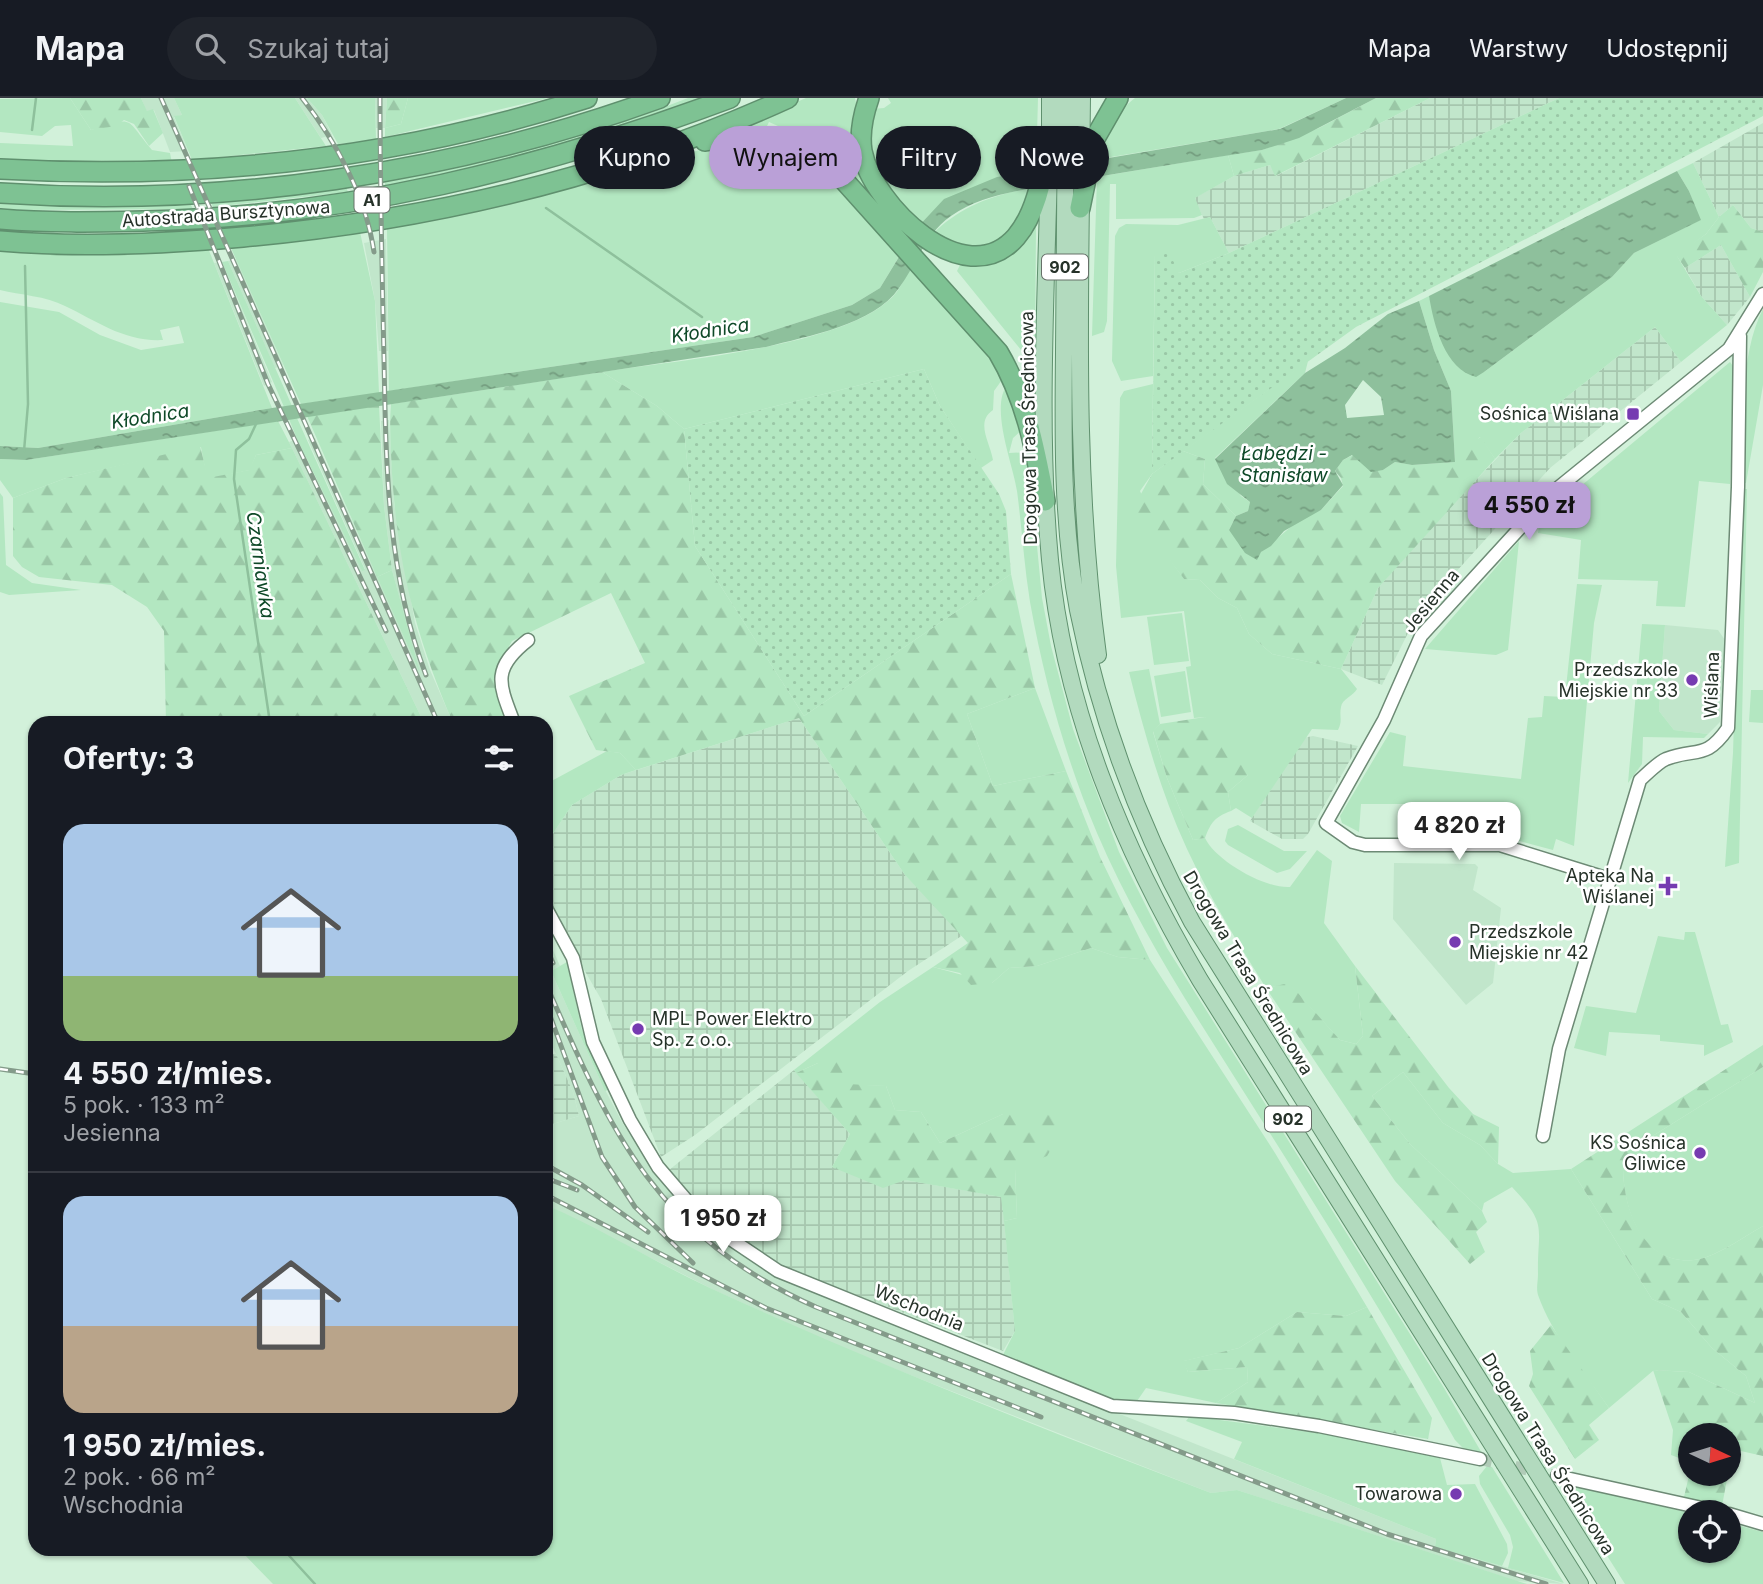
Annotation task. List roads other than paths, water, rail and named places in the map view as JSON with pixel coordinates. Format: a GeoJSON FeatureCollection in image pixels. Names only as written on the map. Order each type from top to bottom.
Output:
{"type":"FeatureCollection","features":[{"type":"Feature","properties":{"kind":"highway"},"geometry":{"type":"LineString","coordinates":[[0,169],[164,171],[314,159],[456,133],[587,98]]}},
{"type":"Feature","properties":{"kind":"highway","name":"Autostrada Bursztynowa"},"geometry":{"type":"LineString","coordinates":[[0,193],[179,195],[328,179],[493,148],[660,98]]}},
{"type":"Feature","properties":{"kind":"highway","name":"Autostrada Bursztynowa"},"geometry":{"type":"LineString","coordinates":[[0,219],[81,223],[184,220],[333,207],[516,169],[642,130],[730,98]]}},
{"type":"Feature","properties":{"kind":"highway"},"geometry":{"type":"LineString","coordinates":[[695,136],[788,98]]}},
{"type":"Feature","properties":{"kind":"highway"},"geometry":{"type":"LineString","coordinates":[[868,98],[861,139],[873,178],[924,238],[956,254],[974,256],[991,253],[1016,236],[1039,189]]}},
{"type":"Feature","properties":{"kind":"highway"},"geometry":{"type":"LineString","coordinates":[[1080,208],[1094,140],[1118,98]]}},
{"type":"Feature","properties":{"kind":"highway"},"geometry":{"type":"LineString","coordinates":[[695,143],[736,136],[767,138],[809,151],[824,162],[974,323],[1015,381],[1040,440],[1045,501]]}},
{"type":"Feature","properties":{"kind":"highway"},"geometry":{"type":"LineString","coordinates":[[0,241],[188,242],[371,223],[523,191],[574,176]]}},
{"type":"Feature","properties":{"kind":"main road","name":"Drogowa Trasa Średnicowa"},"geometry":{"type":"LineString","coordinates":[[1050,98],[1050,126]]}},
{"type":"Feature","properties":{"kind":"main road","name":"Drogowa Trasa Średnicowa"},"geometry":{"type":"LineString","coordinates":[[1066,98],[1072,435],[1066,505],[1078,608],[1109,728],[1150,838],[1192,922],[1604,1579]]}},
{"type":"Feature","properties":{"kind":"main road"},"geometry":{"type":"LineString","coordinates":[[1072,435],[1082,98]]}},
{"type":"Feature","properties":{"kind":"main road","name":"Drogowa Trasa Średnicowa"},"geometry":{"type":"LineString","coordinates":[[1040,440],[1048,189]]}},
{"type":"Feature","properties":{"kind":"main road","name":"Drogowa Trasa Średnicowa"},"geometry":{"type":"LineString","coordinates":[[1045,501],[1052,575],[1070,678],[1100,773],[1151,892],[1200,980],[1580,1584]]}},
{"type":"Feature","properties":{"kind":"street","name":"Jesienna"},"geometry":{"type":"LineString","coordinates":[[1609,879],[1500,845],[1365,845],[1353,842],[1326,823],[1384,720],[1410,656],[1427,628],[1553,492],[1729,349],[1740,336],[1763,294]]}},
{"type":"Feature","properties":{"kind":"street","name":"Wiślana"},"geometry":{"type":"LineString","coordinates":[[1543,1136],[1559,1049],[1640,780],[1665,760],[1704,752],[1718,742],[1728,727],[1738,487],[1740,336]]}},
{"type":"Feature","properties":{"kind":"street"},"geometry":{"type":"LineString","coordinates":[[511,716],[501,690],[500,672],[516,649],[527,640]]}},
{"type":"Feature","properties":{"kind":"street","name":"Wschodnia"},"geometry":{"type":"LineString","coordinates":[[553,921],[573,958],[589,1031],[635,1130],[658,1167],[688,1202],[746,1252],[778,1270],[1112,1406],[1246,1415],[1319,1426],[1480,1459]]}},
{"type":"Feature","properties":{"kind":"street"},"geometry":{"type":"LineString","coordinates":[[1557,1476],[1678,1503]]}},
{"type":"Feature","properties":{"kind":"street"},"geometry":{"type":"LineString","coordinates":[[1741,1518],[1763,1524]]}},
{"type":"Feature","properties":{"kind":"water"},"geometry":{"type":"Polygon","coordinates":[[[1346,98],[1376,98],[1299,138],[1262,150],[1109,175],[1109,158],[1280,129],[1346,98]]]}},
{"type":"Feature","properties":{"kind":"water"},"geometry":{"type":"Polygon","coordinates":[[[1677,171],[1701,220],[1634,253],[1612,277],[1476,377],[1456,365],[1438,333],[1429,296],[1677,171]]]}},
{"type":"Feature","properties":{"kind":"water"},"geometry":{"type":"Polygon","coordinates":[[[995,178],[995,189],[1026,189],[994,196],[951,216],[934,231],[905,279],[888,301],[857,320],[801,338],[766,347],[26,460],[0,459],[0,446],[38,448],[272,408],[753,337],[852,305],[880,288],[916,229],[944,199],[968,189],[981,189],[981,184],[995,178]]]}},
{"type":"Feature","properties":{"kind":"water","name":"Łabędzi - Stanisław"},"geometry":{"type":"Polygon","coordinates":[[[1419,301],[1434,350],[1451,391],[1455,462],[1412,465],[1395,462],[1383,470],[1371,472],[1352,455],[1343,460],[1335,471],[1343,485],[1321,510],[1284,531],[1271,546],[1261,552],[1257,560],[1245,553],[1229,530],[1236,516],[1248,511],[1250,502],[1227,484],[1215,459],[1305,373],[1345,348],[1388,314],[1419,301]],[[1363,380],[1345,405],[1347,418],[1384,415],[1381,397],[1363,380]]]}},
{"type":"Feature","properties":{"kind":"waterway"},"geometry":{"type":"LineString","coordinates":[[32,130],[36,98]]}},
{"type":"Feature","properties":{"kind":"waterway","name":"Kłodnica"},"geometry":{"type":"LineString","coordinates":[[546,208],[702,317]]}},
{"type":"Feature","properties":{"kind":"waterway"},"geometry":{"type":"LineString","coordinates":[[24,451],[28,404],[25,266]]}},
{"type":"Feature","properties":{"kind":"waterway","name":"Czarniawka"},"geometry":{"type":"LineString","coordinates":[[257,422],[249,439],[236,450],[234,479],[269,716]]}},
{"type":"Feature","properties":{"kind":"waterway","name":"Czarniawka"},"geometry":{"type":"LineString","coordinates":[[289,1556],[315,1584]]}},
{"type":"Feature","properties":{"kind":"tunnel"},"geometry":{"type":"LineString","coordinates":[[1480,1459],[1557,1476]]}},
{"type":"Feature","properties":{"kind":"railway"},"geometry":{"type":"LineString","coordinates":[[161,98],[435,716]]}},
{"type":"Feature","properties":{"kind":"railway"},"geometry":{"type":"LineString","coordinates":[[302,98],[348,170],[364,211],[374,252]]}},
{"type":"Feature","properties":{"kind":"railway"},"geometry":{"type":"LineString","coordinates":[[380,98],[385,399],[391,519],[403,598],[426,675]]}},
{"type":"Feature","properties":{"kind":"railway"},"geometry":{"type":"LineString","coordinates":[[189,186],[268,384],[386,631]]}},
{"type":"Feature","properties":{"kind":"railway"},"geometry":{"type":"LineString","coordinates":[[553,1000],[594,1088],[646,1176],[678,1213],[716,1248],[761,1279],[816,1307],[1387,1534],[1546,1584]]}},
{"type":"Feature","properties":{"kind":"railway"},"geometry":{"type":"LineString","coordinates":[[553,1024],[602,1157],[635,1207],[693,1263]]}},
{"type":"Feature","properties":{"kind":"railway"},"geometry":{"type":"LineString","coordinates":[[0,1069],[28,1073]]}},
{"type":"Feature","properties":{"kind":"railway"},"geometry":{"type":"LineString","coordinates":[[553,1169],[582,1185],[648,1232]]}},
{"type":"Feature","properties":{"kind":"railway"},"geometry":{"type":"LineString","coordinates":[[553,1181],[577,1190]]}},
{"type":"Feature","properties":{"kind":"railway"},"geometry":{"type":"LineString","coordinates":[[553,1199],[766,1308],[1041,1417]]}},
{"type":"Feature","properties":{"kind":"place","name":"Sośnica Wiślana"},"geometry":{"type":"Point","coordinates":[1633,414]}},
{"type":"Feature","properties":{"kind":"place","name":"Przedszkole Miejskie nr 33"},"geometry":{"type":"Point","coordinates":[1692,680]}},
{"type":"Feature","properties":{"kind":"place","name":"Apteka Na Wiślanej"},"geometry":{"type":"Point","coordinates":[1668,886]}},
{"type":"Feature","properties":{"kind":"place","name":"Przedszkole Miejskie nr 42"},"geometry":{"type":"Point","coordinates":[1455,942]}},
{"type":"Feature","properties":{"kind":"place","name":"MPL Power Elektro Sp. z o.o."},"geometry":{"type":"Point","coordinates":[638,1029]}},
{"type":"Feature","properties":{"kind":"place","name":"KS Sośnica Gliwice"},"geometry":{"type":"Point","coordinates":[1700,1153]}},
{"type":"Feature","properties":{"kind":"place","name":"Towarowa"},"geometry":{"type":"Point","coordinates":[1456,1494]}}]}
